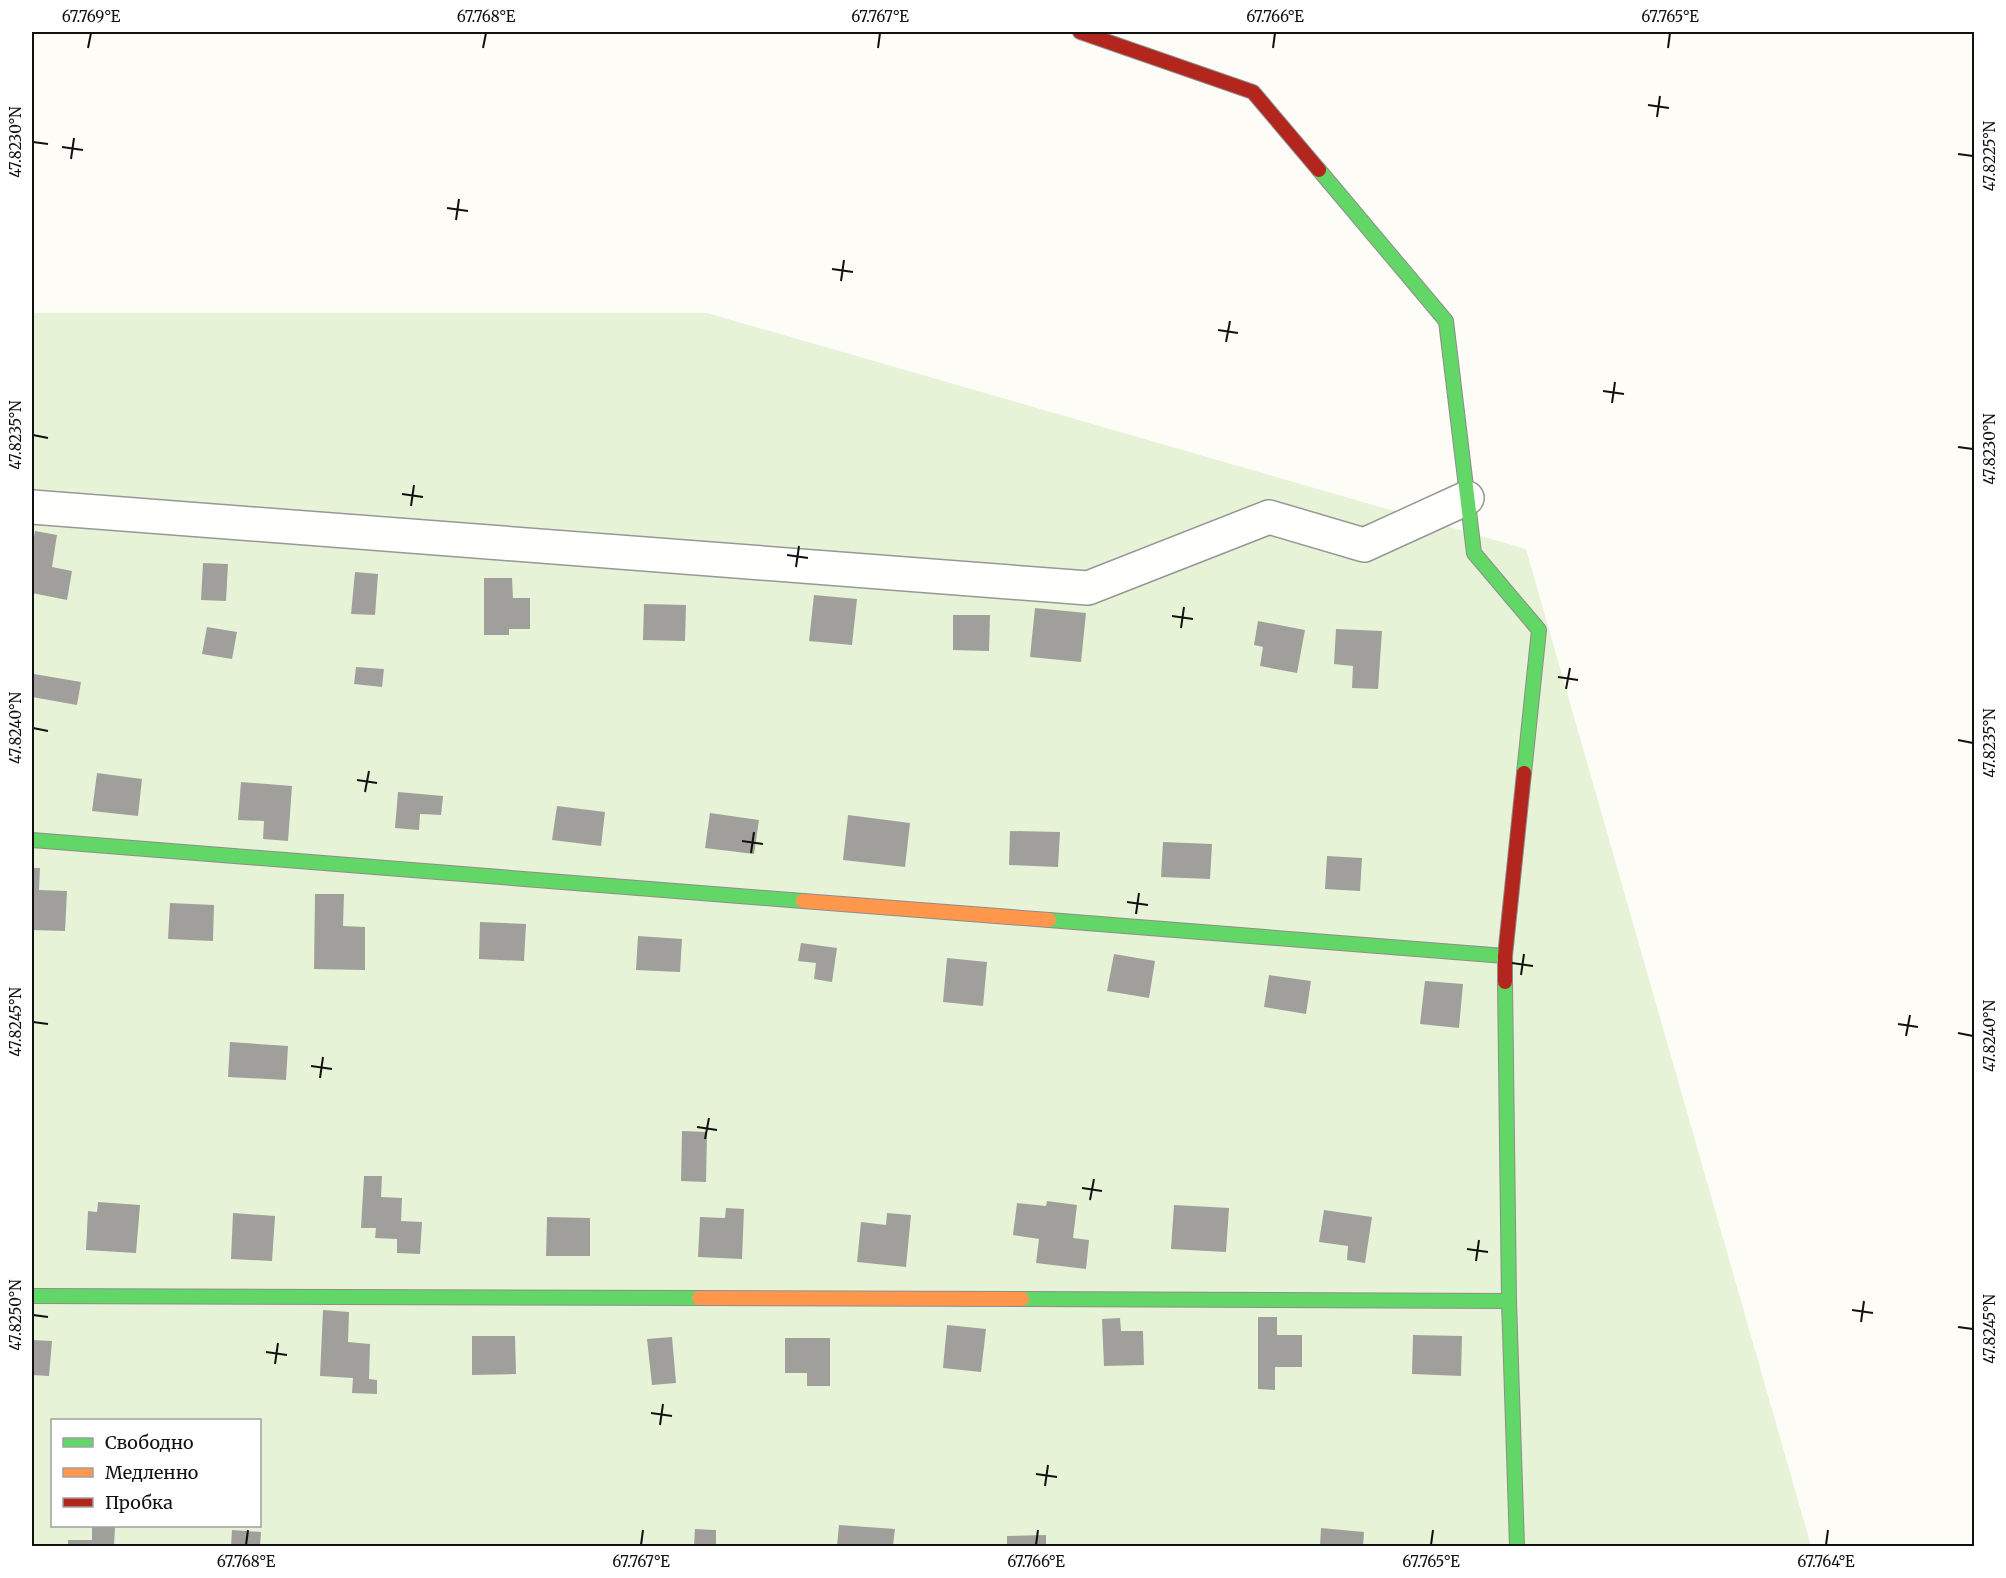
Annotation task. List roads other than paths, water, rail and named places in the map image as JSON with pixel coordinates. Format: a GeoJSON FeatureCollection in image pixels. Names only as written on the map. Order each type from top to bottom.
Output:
{"type":"FeatureCollection","features":[{"type":"Feature","properties":{"kind":"street"},"geometry":{"type":"LineString","coordinates":[[1080,32],[1253,92],[1446,321],[1474,553],[1539,630],[1505,956],[1509,1301],[1517,1546]]}},
{"type":"Feature","properties":{"kind":"street"},"geometry":{"type":"LineString","coordinates":[[32,507],[1088,588],[1269,517],[1364,545],[1467,498]]}},
{"type":"Feature","properties":{"kind":"street"},"geometry":{"type":"LineString","coordinates":[[32,840],[1505,956]]}},
{"type":"Feature","properties":{"kind":"street"},"geometry":{"type":"LineString","coordinates":[[32,1296],[1509,1301]]}}]}
